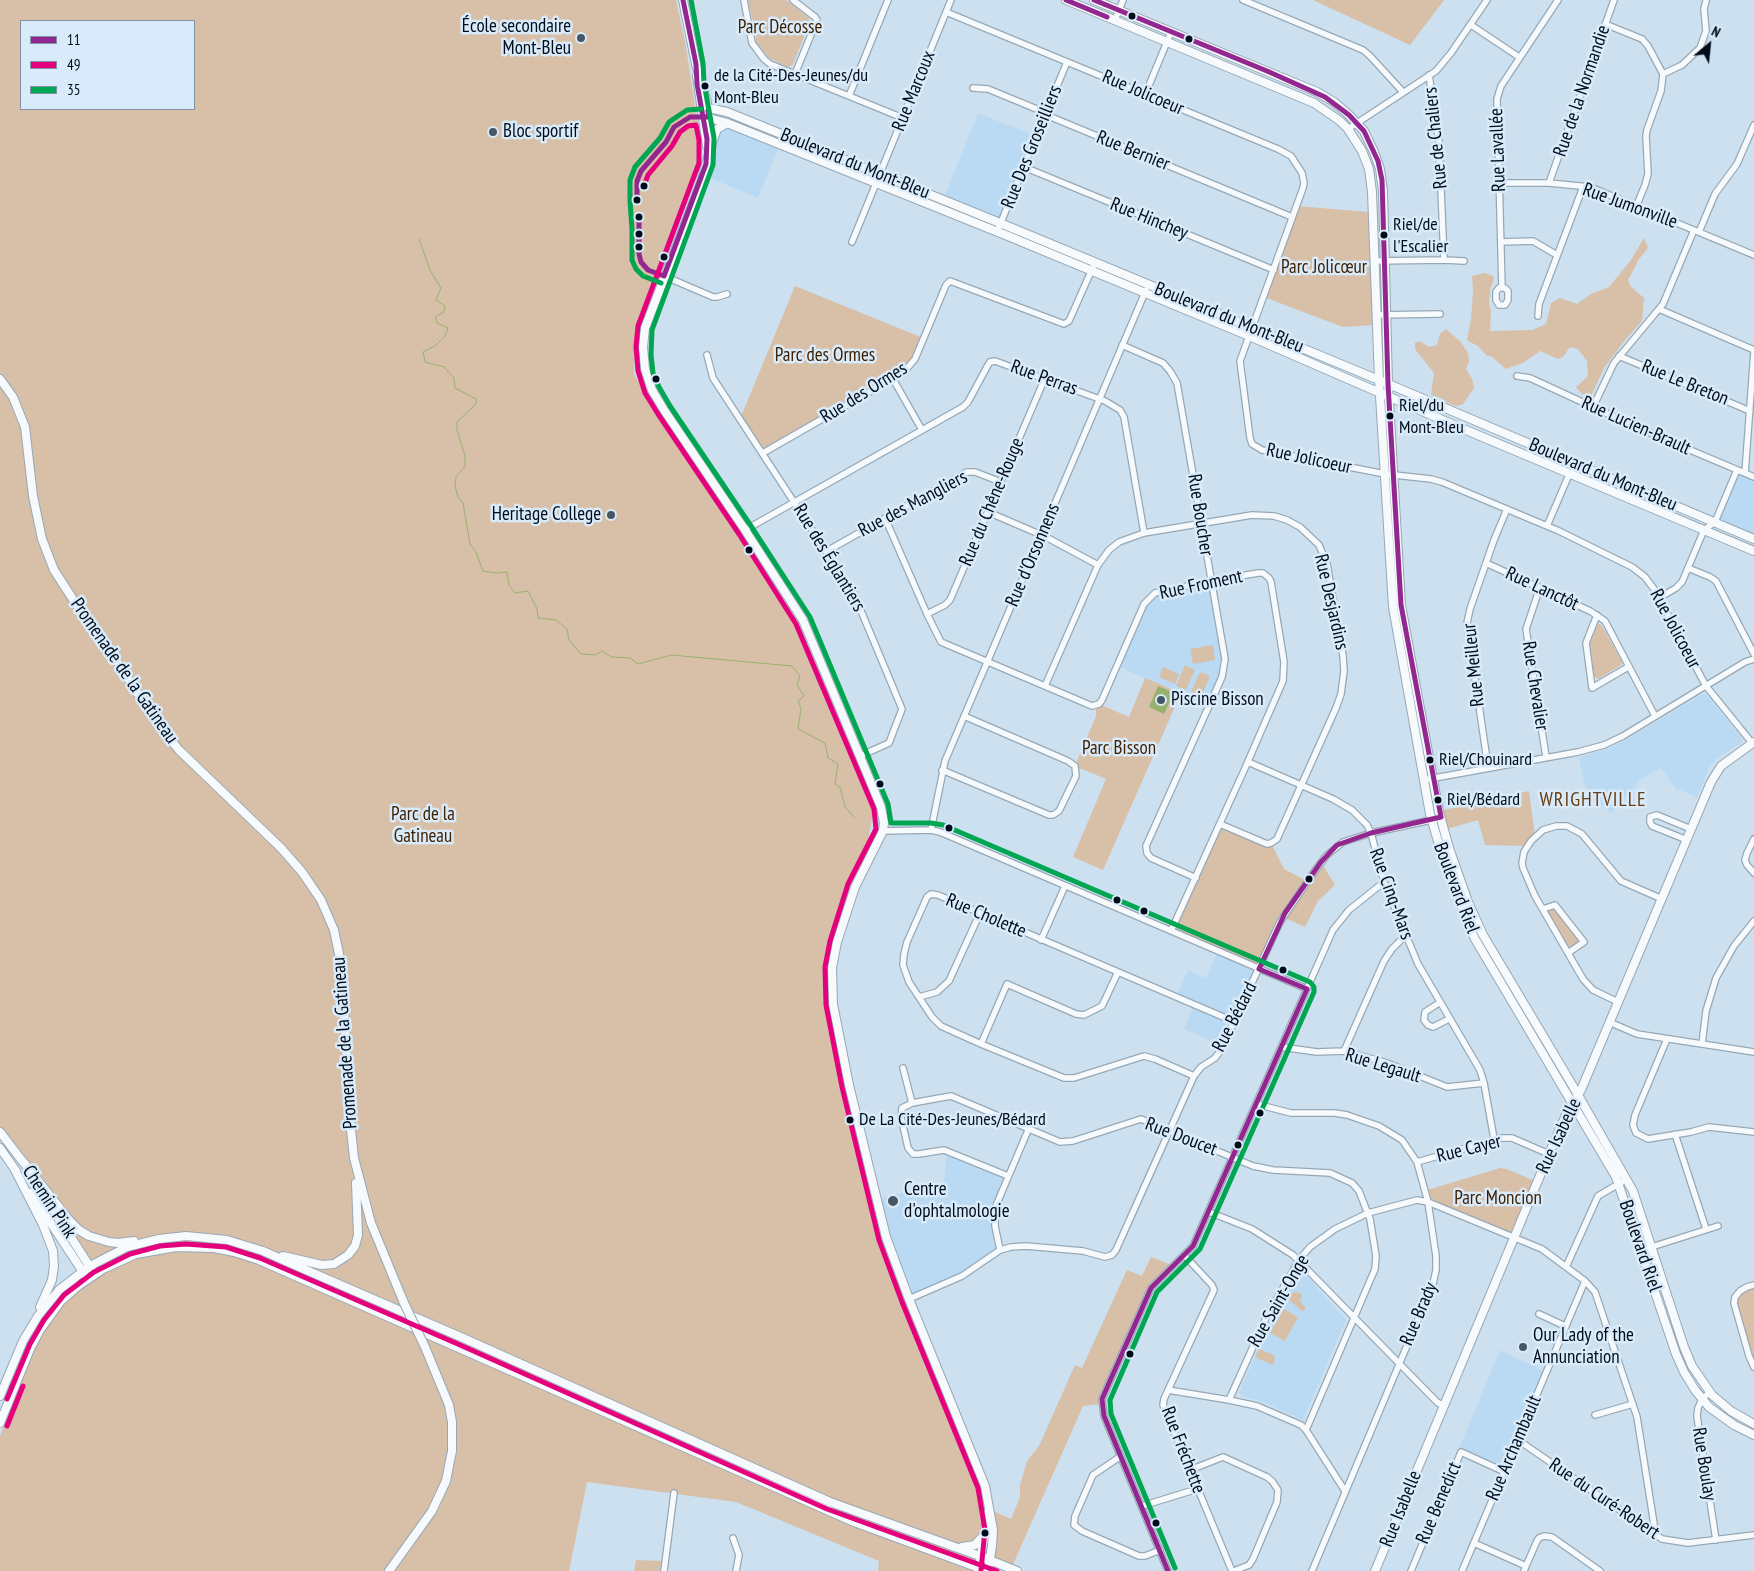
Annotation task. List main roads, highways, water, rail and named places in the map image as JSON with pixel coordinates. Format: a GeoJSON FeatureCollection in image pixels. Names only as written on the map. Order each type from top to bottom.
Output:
{"type":"FeatureCollection","features":[{"type":"Feature","properties":{"kind":"waterway"},"geometry":{"type":"LineString","coordinates":[[419,239],[430,270],[441,288],[436,300],[445,306],[444,312],[435,317],[437,323],[448,328],[445,336],[435,346],[423,352],[425,362],[444,367],[454,378],[455,388],[476,399],[476,404],[457,422],[457,430],[465,456],[465,466],[456,477],[455,486],[458,497],[463,503],[470,544],[476,552],[483,571],[507,572],[509,585],[515,593],[528,591],[537,609],[538,618],[556,620],[567,629],[569,640],[581,654],[595,655],[602,651],[612,657],[630,658],[638,664],[671,655],[792,666],[800,676],[797,685],[804,696],[798,701],[801,709],[798,729],[825,743],[828,758],[838,764],[835,784],[840,787],[845,807],[854,817]]}},
{"type":"Feature","properties":{"kind":"place","name":"École secondaire Mont-Bleu"},"geometry":{"type":"Point","coordinates":[581,38]}},
{"type":"Feature","properties":{"kind":"place","name":"de la Cité-Des-Jeunes/du Mont-Bleu"},"geometry":{"type":"Point","coordinates":[705,86]}},
{"type":"Feature","properties":{"kind":"place","name":"Bloc sportif"},"geometry":{"type":"Point","coordinates":[493,132]}},
{"type":"Feature","properties":{"kind":"place","name":"Riel/de l'Escalier"},"geometry":{"type":"Point","coordinates":[1384,235]}},
{"type":"Feature","properties":{"kind":"place","name":"Riel/du Mont-Bleu"},"geometry":{"type":"Point","coordinates":[1390,416]}},
{"type":"Feature","properties":{"kind":"place","name":"Heritage College"},"geometry":{"type":"Point","coordinates":[611,515]}},
{"type":"Feature","properties":{"kind":"place","name":"Piscine Bisson"},"geometry":{"type":"Point","coordinates":[1161,700]}},
{"type":"Feature","properties":{"kind":"place","name":"Riel/Chouinard"},"geometry":{"type":"Point","coordinates":[1430,760]}},
{"type":"Feature","properties":{"kind":"place","name":"Riel/Bédard"},"geometry":{"type":"Point","coordinates":[1438,800]}},
{"type":"Feature","properties":{"kind":"place","name":"De La Cité-Des-Jeunes/Bédard"},"geometry":{"type":"Point","coordinates":[850,1120]}},
{"type":"Feature","properties":{"kind":"place","name":"Centre d'ophtalmologie"},"geometry":{"type":"Point","coordinates":[893,1201]}},
{"type":"Feature","properties":{"kind":"place","name":"Our Lady of the Annunciation"},"geometry":{"type":"Point","coordinates":[1523,1347]}},
{"type":"Feature","properties":{"kind":"district","name":"WRIGHTVILLE"},"geometry":{"type":"Point","coordinates":[1593,800]}},
{"type":"Feature","properties":{"kind":"park label","name":"Parc Décosse"},"geometry":{"type":"Point","coordinates":[780,28]}},
{"type":"Feature","properties":{"kind":"park label","name":"Parc Jolicœur"},"geometry":{"type":"Point","coordinates":[1324,268]}},
{"type":"Feature","properties":{"kind":"park label","name":"Parc des Ormes"},"geometry":{"type":"Point","coordinates":[825,356]}},
{"type":"Feature","properties":{"kind":"park label","name":"Parc Bisson"},"geometry":{"type":"Point","coordinates":[1119,749]}},
{"type":"Feature","properties":{"kind":"park label","name":"Parc de la Gatineau"},"geometry":{"type":"Point","coordinates":[423,826]}},
{"type":"Feature","properties":{"kind":"park label","name":"Parc Moncion"},"geometry":{"type":"Point","coordinates":[1498,1199]}}]}
